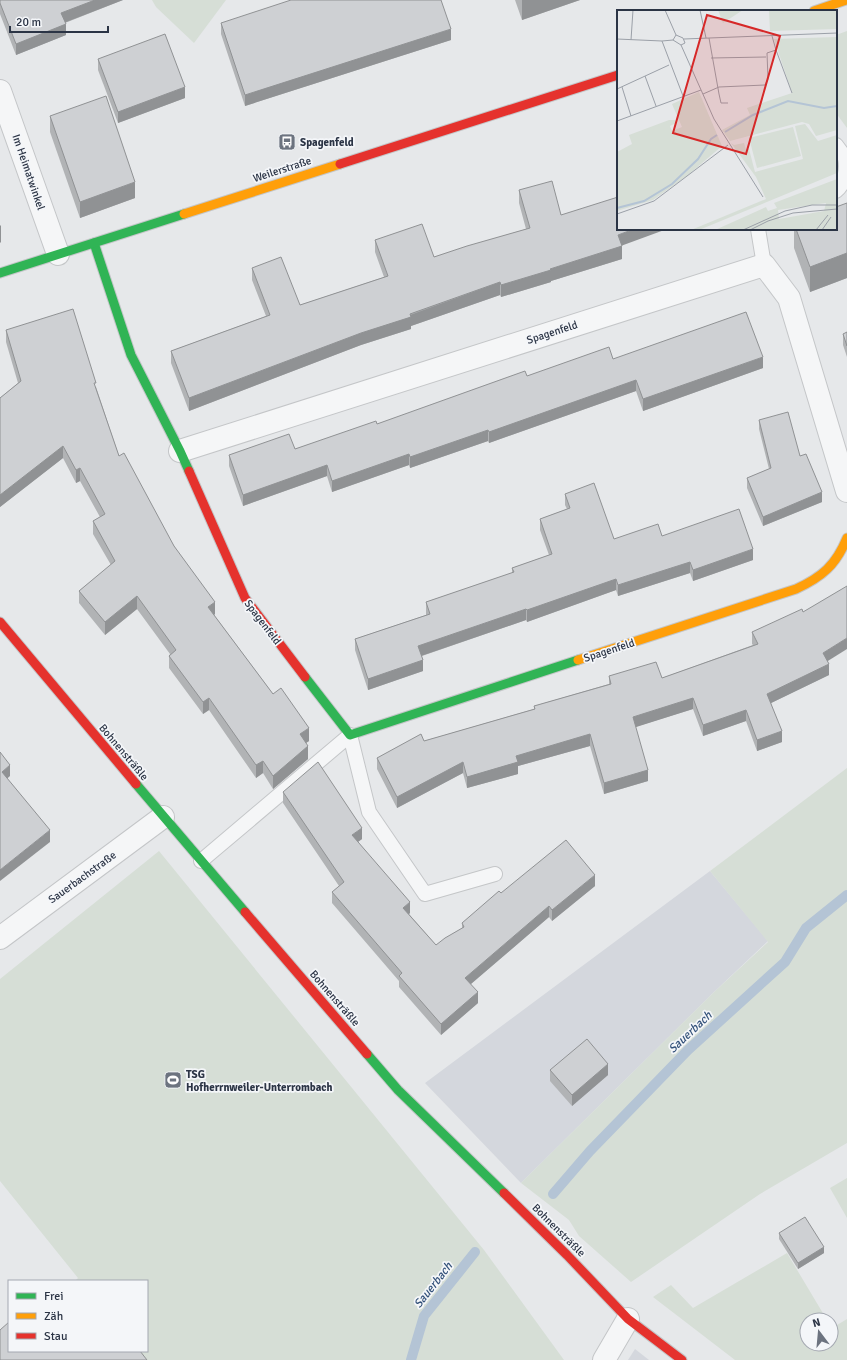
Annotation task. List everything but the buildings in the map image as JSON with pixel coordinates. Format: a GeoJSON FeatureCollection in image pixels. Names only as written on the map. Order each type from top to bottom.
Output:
{"type":"FeatureCollection","features":[{"type":"Feature","properties":{"kind":"street"},"geometry":{"type":"LineString","coordinates":[[817,10],[846,0]]}},
{"type":"Feature","properties":{"kind":"street","name":"Weilerstraße"},"geometry":{"type":"LineString","coordinates":[[0,273],[617,75]]}},
{"type":"Feature","properties":{"kind":"street","name":"Im Heimatwinkel"},"geometry":{"type":"LineString","coordinates":[[0,91],[58,254]]}},
{"type":"Feature","properties":{"kind":"street","name":"Spagenfeld"},"geometry":{"type":"LineString","coordinates":[[94,243],[131,355],[180,452],[245,598],[350,735],[809,584],[822,576],[832,566],[842,550],[847,538]]}},
{"type":"Feature","properties":{"kind":"street"},"geometry":{"type":"LineString","coordinates":[[764,265],[789,298],[847,491]]}},
{"type":"Feature","properties":{"kind":"street","name":"Spagenfeld"},"geometry":{"type":"LineString","coordinates":[[180,452],[764,265]]}},
{"type":"Feature","properties":{"kind":"street","name":"Bohnensträßle"},"geometry":{"type":"LineString","coordinates":[[0,622],[163,817],[398,1090],[567,1255],[628,1319],[682,1360]]}},
{"type":"Feature","properties":{"kind":"street","name":"Sauerbachstraße"},"geometry":{"type":"LineString","coordinates":[[0,938],[163,817]]}},
{"type":"Feature","properties":{"kind":"street"},"geometry":{"type":"LineString","coordinates":[[604,1360],[628,1319]]}},
{"type":"Feature","properties":{"kind":"lane"},"geometry":{"type":"LineString","coordinates":[[837,146],[846,160],[844,181],[837,190]]}},
{"type":"Feature","properties":{"kind":"lane"},"geometry":{"type":"LineString","coordinates":[[758,230],[764,265]]}},
{"type":"Feature","properties":{"kind":"lane","name":"Spagenfeld"},"geometry":{"type":"LineString","coordinates":[[201,861],[350,735],[369,812],[425,894],[495,874]]}},
{"type":"Feature","properties":{"kind":"shaded area"},"geometry":{"type":"Polygon","coordinates":[[[152,0],[226,0],[194,43],[156,7],[152,0]]]}},
{"type":"Feature","properties":{"kind":"shaded area"},"geometry":{"type":"Polygon","coordinates":[[[847,31],[847,128],[837,114],[837,35],[847,31]]]}},
{"type":"Feature","properties":{"kind":"shaded area"},"geometry":{"type":"Polygon","coordinates":[[[847,768],[847,1143],[760,1194],[631,1282],[579,1236],[569,1220],[521,1183],[713,993],[768,942],[710,871],[847,768]]]}},
{"type":"Feature","properties":{"kind":"shaded area","name":"TSG Hofherrnweiler-Unterrombach"},"geometry":{"type":"Polygon","coordinates":[[[159,851],[484,1250],[564,1360],[0,1360],[0,1342],[8,1350],[8,1352],[148,1352],[148,1280],[76,1280],[78,1278],[0,1181],[0,979],[159,851]]]}},
{"type":"Feature","properties":{"kind":"shaded area"},"geometry":{"type":"Polygon","coordinates":[[[710,871],[768,941],[713,993],[521,1183],[425,1083],[710,871]]]}},
{"type":"Feature","properties":{"kind":"shaded area"},"geometry":{"type":"Polygon","coordinates":[[[847,1178],[847,1218],[830,1188],[847,1178]]]}},
{"type":"Feature","properties":{"kind":"shaded area"},"geometry":{"type":"Polygon","coordinates":[[[787,1253],[822,1312],[799,1312],[799,1352],[839,1352],[839,1324],[847,1319],[847,1360],[735,1360],[653,1297],[671,1285],[693,1308],[787,1253]]]}},
{"type":"Feature","properties":{"kind":"shaded area"},"geometry":{"type":"Polygon","coordinates":[[[635,1349],[649,1360],[628,1360],[635,1349]]]}},
{"type":"Feature","properties":{"kind":"waterway","name":"Sauerbach"},"geometry":{"type":"LineString","coordinates":[[553,1194],[590,1151],[688,1050],[785,962],[806,928],[847,895]]}},
{"type":"Feature","properties":{"kind":"waterway","name":"Sauerbach"},"geometry":{"type":"LineString","coordinates":[[411,1360],[424,1316],[475,1252]]}},
{"type":"Feature","properties":{"kind":"traffic: fast"},"geometry":{"type":"LineString","coordinates":[[0,273],[184,214]]}},
{"type":"Feature","properties":{"kind":"traffic: fast"},"geometry":{"type":"LineString","coordinates":[[94,243],[131,355],[189,471]]}},
{"type":"Feature","properties":{"kind":"traffic: fast"},"geometry":{"type":"LineString","coordinates":[[305,677],[350,735],[578,660]]}},
{"type":"Feature","properties":{"kind":"traffic: fast"},"geometry":{"type":"LineString","coordinates":[[136,784],[245,912]]}},
{"type":"Feature","properties":{"kind":"traffic: fast"},"geometry":{"type":"LineString","coordinates":[[367,1054],[398,1090],[504,1193]]}},
{"type":"Feature","properties":{"kind":"traffic: slow"},"geometry":{"type":"LineString","coordinates":[[817,10],[846,0]]}},
{"type":"Feature","properties":{"kind":"traffic: slow"},"geometry":{"type":"LineString","coordinates":[[184,214],[340,164]]}},
{"type":"Feature","properties":{"kind":"traffic: slow"},"geometry":{"type":"LineString","coordinates":[[578,660],[796,589],[821,575],[838,556],[847,538]]}},
{"type":"Feature","properties":{"kind":"traffic: jam"},"geometry":{"type":"LineString","coordinates":[[340,164],[617,75]]}},
{"type":"Feature","properties":{"kind":"traffic: jam"},"geometry":{"type":"LineString","coordinates":[[189,471],[245,598],[305,677]]}},
{"type":"Feature","properties":{"kind":"traffic: jam"},"geometry":{"type":"LineString","coordinates":[[0,622],[136,784]]}},
{"type":"Feature","properties":{"kind":"traffic: jam"},"geometry":{"type":"LineString","coordinates":[[245,912],[367,1054]]}},
{"type":"Feature","properties":{"kind":"traffic: jam"},"geometry":{"type":"LineString","coordinates":[[504,1193],[567,1255],[628,1319],[682,1360]]}},
{"type":"Feature","properties":{"kind":"place","name":"Spagenfeld"},"geometry":{"type":"Point","coordinates":[287,142]}},
{"type":"Feature","properties":{"kind":"place","name":"TSG Hofherrnweiler-Unterrombach"},"geometry":{"type":"Point","coordinates":[173,1080]}}]}
